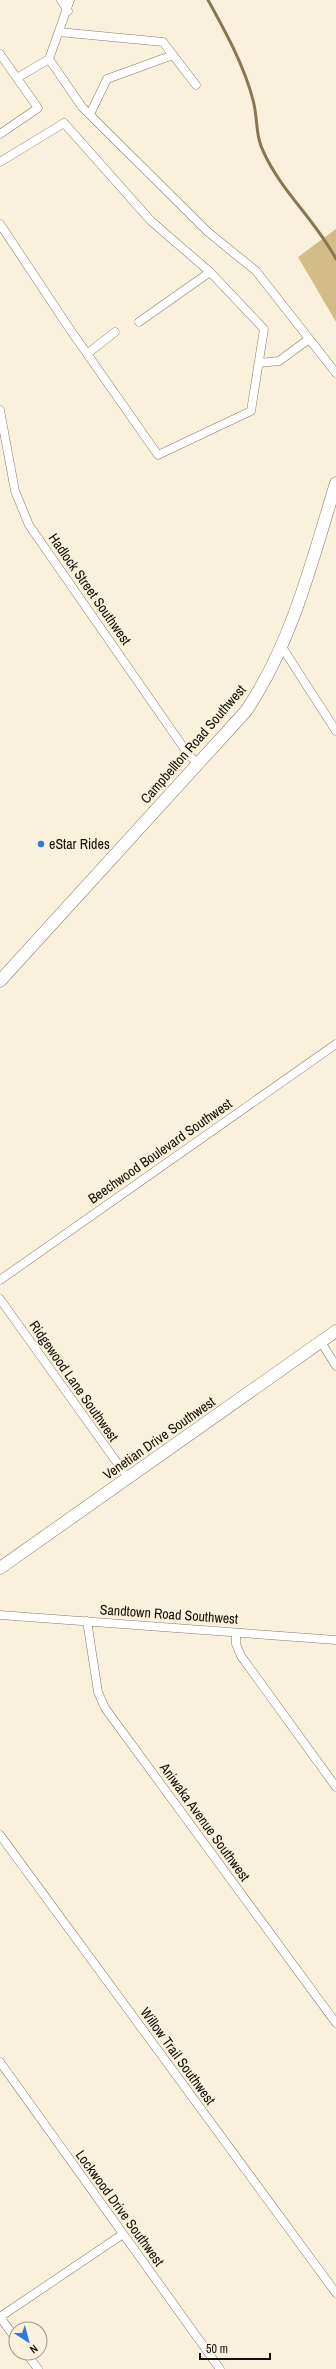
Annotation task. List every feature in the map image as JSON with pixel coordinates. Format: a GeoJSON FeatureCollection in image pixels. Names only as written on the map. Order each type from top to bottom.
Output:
{"type":"FeatureCollection","features":[{"type":"Feature","properties":{"kind":"main road","name":"Campbellton Road Southwest"},"geometry":{"type":"LineString","coordinates":[[1,979],[246,711],[262,687],[282,647],[336,483]]}},
{"type":"Feature","properties":{"kind":"main road","name":"Venetian Drive Southwest"},"geometry":{"type":"LineString","coordinates":[[0,1568],[336,1332]]}},
{"type":"Feature","properties":{"kind":"street"},"geometry":{"type":"LineString","coordinates":[[61,0],[68,11]]}},
{"type":"Feature","properties":{"kind":"street"},"geometry":{"type":"LineString","coordinates":[[17,78],[49,59],[68,11],[70,0]]}},
{"type":"Feature","properties":{"kind":"street"},"geometry":{"type":"LineString","coordinates":[[60,32],[163,42],[196,85]]}},
{"type":"Feature","properties":{"kind":"street"},"geometry":{"type":"LineString","coordinates":[[0,54],[38,108],[0,134]]}},
{"type":"Feature","properties":{"kind":"street"},"geometry":{"type":"LineString","coordinates":[[90,114],[108,79],[173,55]]}},
{"type":"Feature","properties":{"kind":"street"},"geometry":{"type":"LineString","coordinates":[[49,59],[82,107],[208,232],[256,271],[336,374]]}},
{"type":"Feature","properties":{"kind":"street"},"geometry":{"type":"LineString","coordinates":[[0,162],[64,123],[151,221],[210,272],[264,328],[251,411],[158,455],[87,354],[0,224]]}},
{"type":"Feature","properties":{"kind":"street"},"geometry":{"type":"LineString","coordinates":[[139,322],[210,272]]}},
{"type":"Feature","properties":{"kind":"street"},"geometry":{"type":"LineString","coordinates":[[87,354],[115,332]]}},
{"type":"Feature","properties":{"kind":"street"},"geometry":{"type":"LineString","coordinates":[[259,363],[279,361],[309,339]]}},
{"type":"Feature","properties":{"kind":"street","name":"Hadlock Street Southwest"},"geometry":{"type":"LineString","coordinates":[[0,410],[15,491],[29,525],[186,751],[198,765]]}},
{"type":"Feature","properties":{"kind":"street"},"geometry":{"type":"LineString","coordinates":[[282,647],[336,732]]}},
{"type":"Feature","properties":{"kind":"street","name":"Beechwood Boulevard Southwest"},"geometry":{"type":"LineString","coordinates":[[0,1280],[336,1044]]}},
{"type":"Feature","properties":{"kind":"street","name":"Ridgewood Lane Southwest"},"geometry":{"type":"LineString","coordinates":[[0,1299],[128,1478]]}},
{"type":"Feature","properties":{"kind":"street"},"geometry":{"type":"LineString","coordinates":[[321,1342],[336,1366]]}},
{"type":"Feature","properties":{"kind":"street","name":"Sandtown Road Southwest"},"geometry":{"type":"LineString","coordinates":[[0,1615],[336,1640]]}},
{"type":"Feature","properties":{"kind":"street","name":"Aniwaka Avenue Southwest"},"geometry":{"type":"LineString","coordinates":[[86,1621],[98,1692],[105,1708],[336,2023]]}},
{"type":"Feature","properties":{"kind":"street"},"geometry":{"type":"LineString","coordinates":[[236,1633],[236,1644],[241,1656],[336,1788]]}},
{"type":"Feature","properties":{"kind":"street","name":"Willow Trail Southwest"},"geometry":{"type":"LineString","coordinates":[[0,1835],[336,2293]]}},
{"type":"Feature","properties":{"kind":"street","name":"Lockwood Drive Southwest"},"geometry":{"type":"LineString","coordinates":[[0,2062],[220,2369]]}},
{"type":"Feature","properties":{"kind":"street"},"geometry":{"type":"LineString","coordinates":[[8,2328],[0,2317],[123,2234]]}},
{"type":"Feature","properties":{"kind":"shaded area"},"geometry":{"type":"Polygon","coordinates":[[[336,229],[336,322],[298,257],[336,229]]]}},
{"type":"Feature","properties":{"kind":"waterway"},"geometry":{"type":"LineString","coordinates":[[208,0],[234,48],[245,74],[255,107],[261,147],[280,181],[319,232],[336,259]]}},
{"type":"Feature","properties":{"kind":"place","name":"eStar Rides"},"geometry":{"type":"Point","coordinates":[41,844]}}]}
